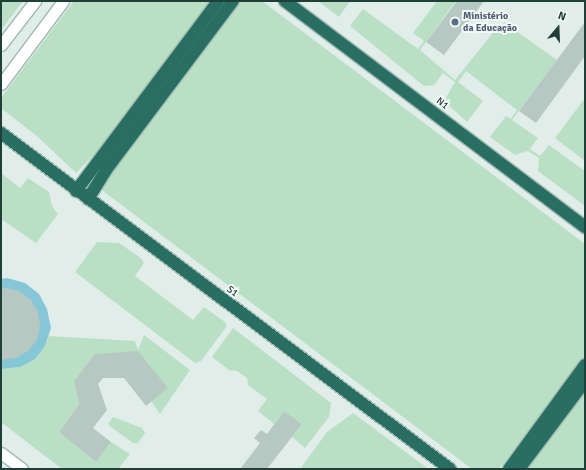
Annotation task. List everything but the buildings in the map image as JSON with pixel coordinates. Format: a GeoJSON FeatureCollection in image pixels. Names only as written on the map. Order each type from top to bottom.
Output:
{"type":"FeatureCollection","features":[{"type":"Feature","properties":{"kind":"highway"},"geometry":{"type":"LineString","coordinates":[[76,191],[218,1]]}},
{"type":"Feature","properties":{"kind":"highway"},"geometry":{"type":"LineString","coordinates":[[88,199],[106,170],[233,1]]}},
{"type":"Feature","properties":{"kind":"highway","name":"N1"},"geometry":{"type":"LineString","coordinates":[[285,1],[585,227]]}},
{"type":"Feature","properties":{"kind":"highway","name":"S1"},"geometry":{"type":"LineString","coordinates":[[1,133],[76,191],[450,469]]}},
{"type":"Feature","properties":{"kind":"highway"},"geometry":{"type":"LineString","coordinates":[[509,469],[585,365]]}},
{"type":"Feature","properties":{"kind":"highway"},"geometry":{"type":"LineString","coordinates":[[519,469],[585,381]]}},
{"type":"Feature","properties":{"kind":"main road"},"geometry":{"type":"LineString","coordinates":[[1,45],[35,1]]}},
{"type":"Feature","properties":{"kind":"main road"},"geometry":{"type":"LineString","coordinates":[[1,84],[62,1]]}},
{"type":"Feature","properties":{"kind":"main road"},"geometry":{"type":"LineString","coordinates":[[1,453],[22,469]]}},
{"type":"Feature","properties":{"kind":"green space"},"geometry":{"type":"Polygon","coordinates":[[[1,1],[23,1],[1,30],[1,1]]]}},
{"type":"Feature","properties":{"kind":"green space"},"geometry":{"type":"Polygon","coordinates":[[[74,1],[212,1],[103,146],[76,173],[37,136],[1,108],[1,98],[74,1]]]}},
{"type":"Feature","properties":{"kind":"green space"},"geometry":{"type":"Polygon","coordinates":[[[241,1],[262,1],[585,244],[585,359],[499,469],[472,469],[103,191],[103,186],[115,164],[227,15],[241,1]]]}},
{"type":"Feature","properties":{"kind":"green space"},"geometry":{"type":"Polygon","coordinates":[[[318,1],[348,2],[350,1],[339,17],[318,1]]]}},
{"type":"Feature","properties":{"kind":"green space"},"geometry":{"type":"Polygon","coordinates":[[[437,1],[456,1],[420,50],[455,80],[499,25],[505,23],[557,60],[512,120],[538,138],[530,149],[540,156],[549,145],[585,171],[585,206],[538,171],[539,158],[528,151],[515,155],[490,137],[506,116],[511,119],[517,110],[466,71],[458,82],[483,101],[467,122],[444,101],[455,82],[443,73],[434,85],[424,86],[350,26],[363,9],[418,49],[424,41],[413,33],[437,1]]]}},
{"type":"Feature","properties":{"kind":"green space"},"geometry":{"type":"Polygon","coordinates":[[[585,98],[585,161],[555,138],[585,98]]]}},
{"type":"Feature","properties":{"kind":"green space"},"geometry":{"type":"Polygon","coordinates":[[[1,173],[20,188],[28,178],[49,192],[52,206],[58,214],[36,243],[1,219],[1,173]]]}},
{"type":"Feature","properties":{"kind":"green space"},"geometry":{"type":"Polygon","coordinates":[[[97,242],[119,243],[141,258],[144,263],[135,276],[193,320],[204,307],[225,322],[227,326],[201,361],[195,363],[75,272],[97,242]]]}},
{"type":"Feature","properties":{"kind":"green space"},"geometry":{"type":"Polygon","coordinates":[[[233,328],[331,403],[329,417],[305,448],[292,437],[302,424],[284,411],[274,424],[258,411],[267,399],[248,385],[247,378],[237,371],[229,370],[212,357],[233,328]]]}},
{"type":"Feature","properties":{"kind":"green space"},"geometry":{"type":"Polygon","coordinates":[[[144,335],[190,370],[160,414],[151,401],[168,388],[95,355],[74,381],[79,404],[59,432],[96,462],[111,442],[130,454],[118,469],[62,469],[1,422],[1,369],[20,367],[45,346],[49,336],[135,341],[138,350],[144,335]]]}},
{"type":"Feature","properties":{"kind":"green space"},"geometry":{"type":"Polygon","coordinates":[[[585,389],[585,469],[526,469],[585,389]]]}},
{"type":"Feature","properties":{"kind":"green space"},"geometry":{"type":"Polygon","coordinates":[[[353,413],[426,467],[426,469],[300,469],[327,432],[353,413]]]}},
{"type":"Feature","properties":{"kind":"green space"},"geometry":{"type":"Polygon","coordinates":[[[113,417],[142,428],[145,433],[138,443],[133,443],[108,424],[113,417]]]}},
{"type":"Feature","properties":{"kind":"water"},"geometry":{"type":"Polygon","coordinates":[[[7,278],[25,283],[39,294],[47,309],[51,328],[45,346],[35,359],[20,367],[1,369],[1,279],[7,278]]]}},
{"type":"Feature","properties":{"kind":"place","name":"Ministério da Educação"},"geometry":{"type":"Point","coordinates":[455,22]}}]}
